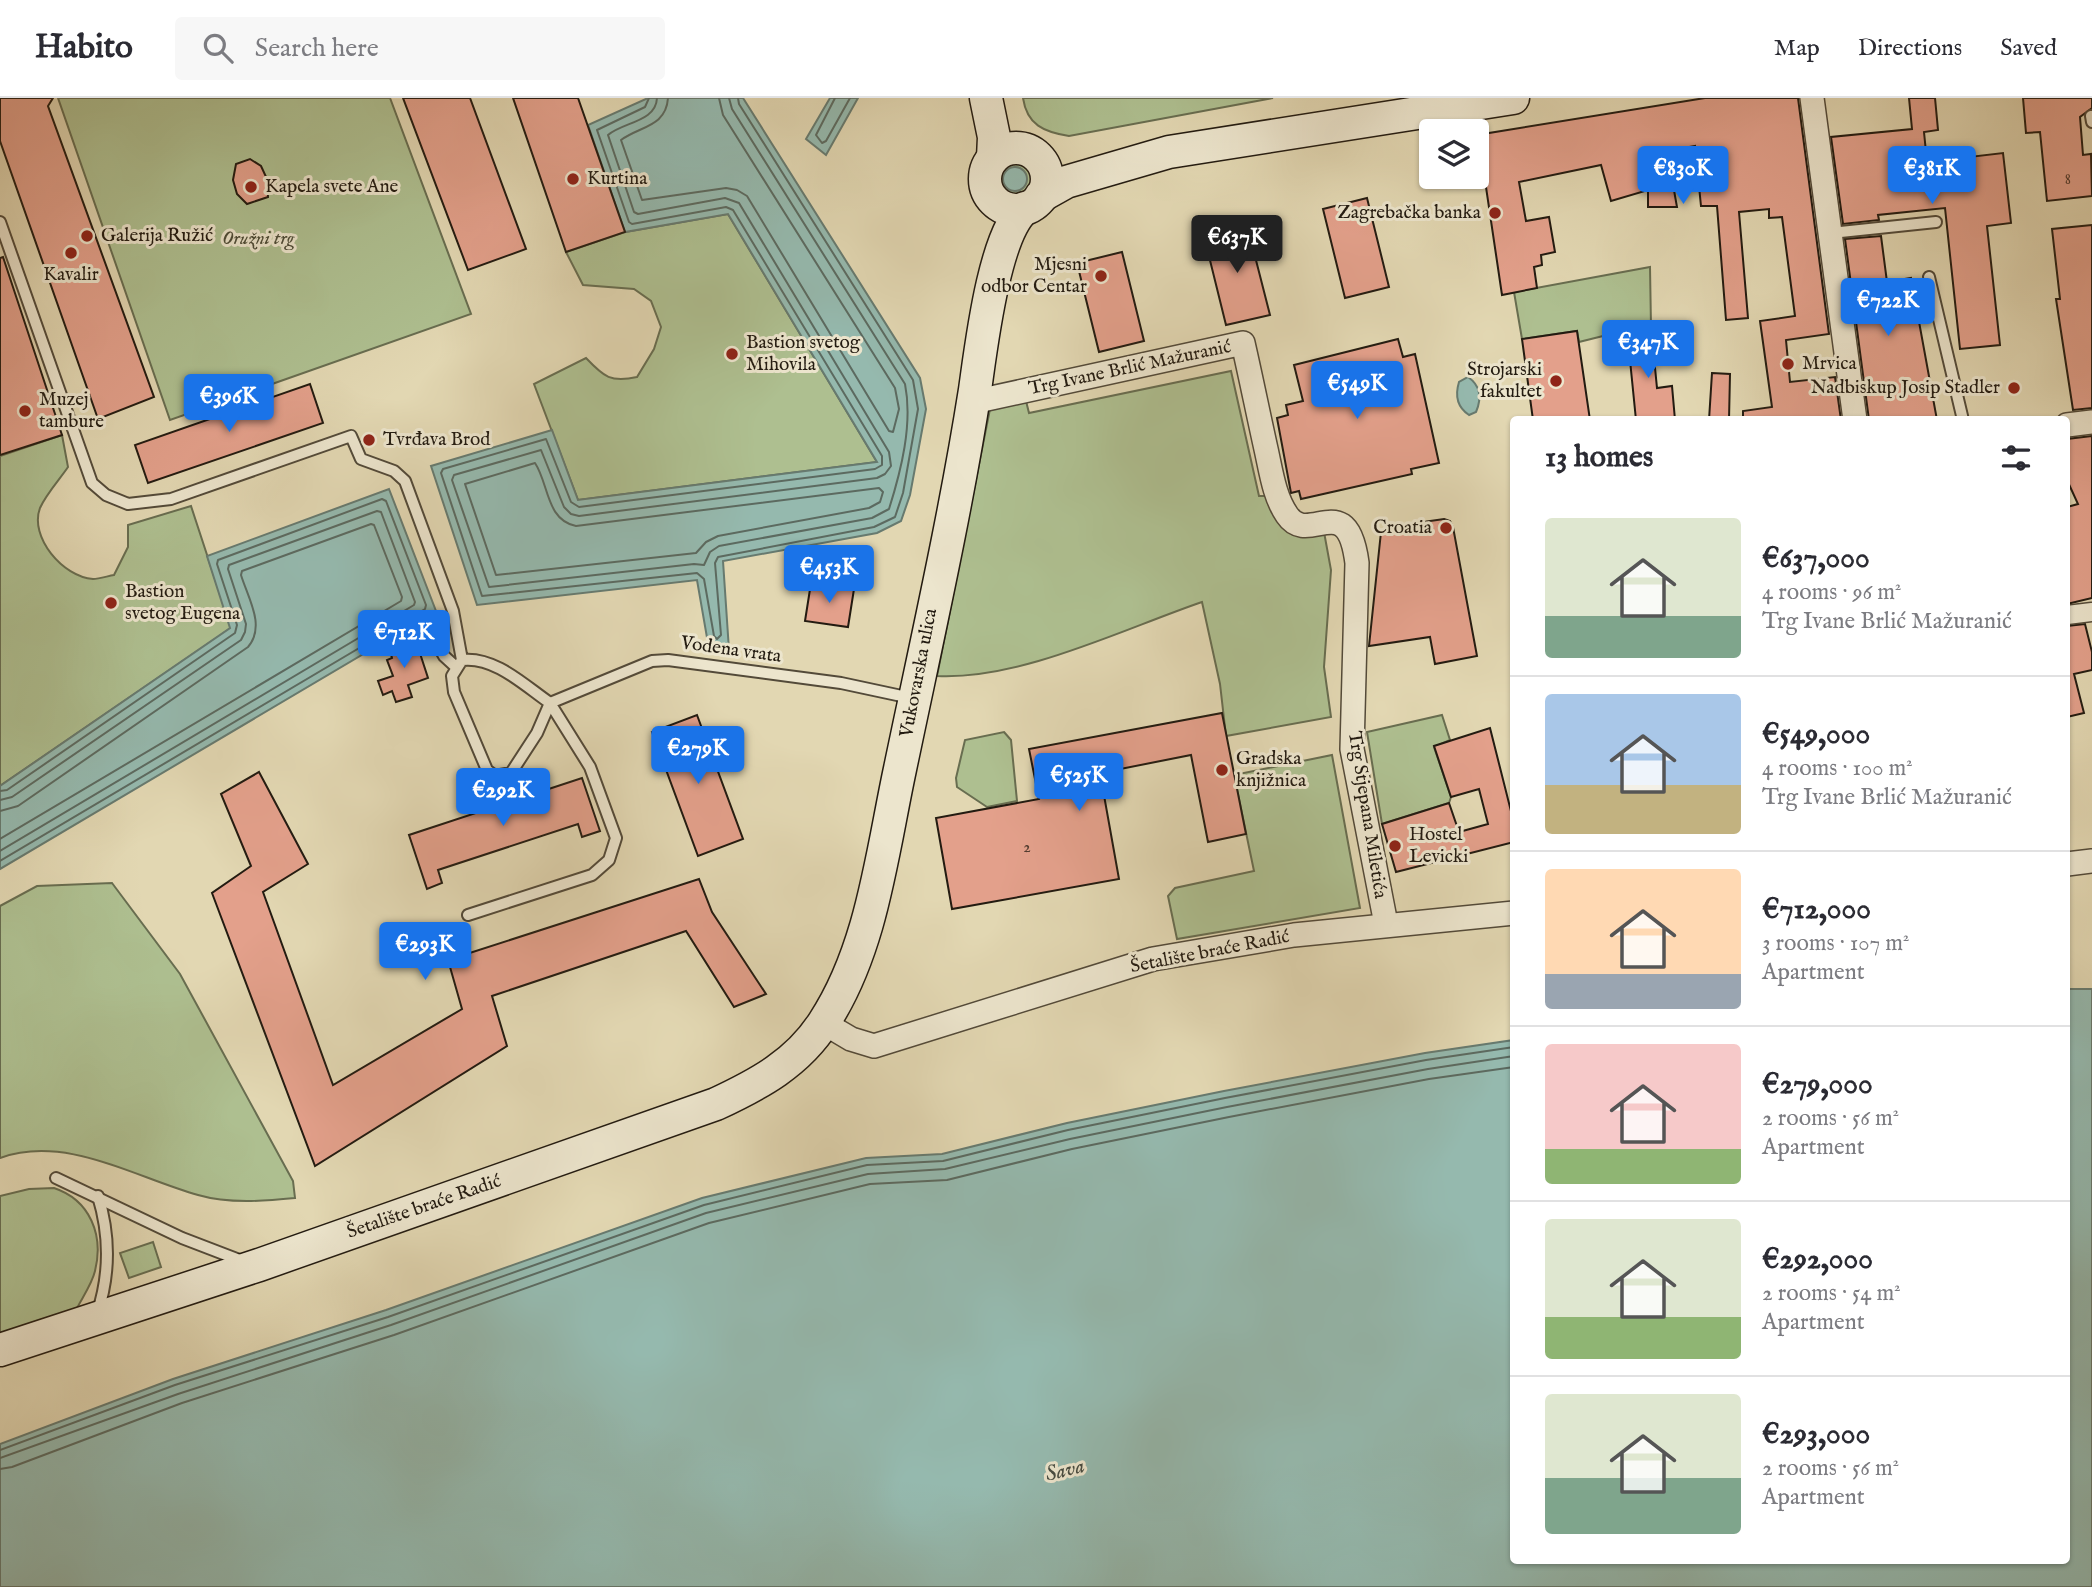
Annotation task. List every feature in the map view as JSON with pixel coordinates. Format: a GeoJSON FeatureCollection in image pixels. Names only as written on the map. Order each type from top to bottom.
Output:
{"type":"FeatureCollection","features":[{"type":"Feature","properties":{"kind":"main road"},"geometry":{"type":"LineString","coordinates":[[986,98],[994,137],[993,158],[985,175],[989,194],[1004,207],[1033,202],[1066,182],[1168,152],[1422,106],[1496,99]]}},
{"type":"Feature","properties":{"kind":"main road"},"geometry":{"type":"LineString","coordinates":[[1003,98],[1016,135],[1033,154],[1046,175],[1033,202]]}},
{"type":"Feature","properties":{"kind":"main road"},"geometry":{"type":"LineString","coordinates":[[993,158],[1010,148],[1068,162],[1137,152],[1168,152]]}},
{"type":"Feature","properties":{"kind":"main road","name":"Vukovarska ulica"},"geometry":{"type":"LineString","coordinates":[[987,315],[992,219],[989,194]]}},
{"type":"Feature","properties":{"kind":"main road","name":"Vukovarska ulica"},"geometry":{"type":"LineString","coordinates":[[824,1023],[842,990],[860,946],[915,699],[973,402],[987,315],[1008,234],[1015,218],[1033,202]]}},
{"type":"Feature","properties":{"kind":"main road","name":"Šetalište braće Radić"},"geometry":{"type":"LineString","coordinates":[[0,1350],[259,1265],[716,1104],[780,1070],[824,1023]]}},
{"type":"Feature","properties":{"kind":"street"},"geometry":{"type":"LineString","coordinates":[[1812,98],[1854,416]]}},
{"type":"Feature","properties":{"kind":"street","name":"Trg Ivane Brlić Mažuranić"},"geometry":{"type":"LineString","coordinates":[[973,402],[1242,343],[1276,491],[1284,512],[1290,520],[1300,524],[1337,522],[1346,526],[1352,534],[1357,563],[1351,706]]}},
{"type":"Feature","properties":{"kind":"street"},"geometry":{"type":"LineString","coordinates":[[2070,425],[2092,422]]}},
{"type":"Feature","properties":{"kind":"street"},"geometry":{"type":"LineString","coordinates":[[2070,615],[2092,612]]}},
{"type":"Feature","properties":{"kind":"street","name":"Trg Stjepana Miletića"},"geometry":{"type":"LineString","coordinates":[[1351,706],[1352,749],[1386,924]]}},
{"type":"Feature","properties":{"kind":"street"},"geometry":{"type":"LineString","coordinates":[[2070,864],[2092,861]]}},
{"type":"Feature","properties":{"kind":"street","name":"Šetalište braće Radić"},"geometry":{"type":"LineString","coordinates":[[824,1023],[850,1039],[874,1046],[1153,958],[1386,924],[1510,912]]}},
{"type":"Feature","properties":{"kind":"lane"},"geometry":{"type":"LineString","coordinates":[[2091,116],[2092,122]]}},
{"type":"Feature","properties":{"kind":"lane"},"geometry":{"type":"LineString","coordinates":[[0,222],[92,483],[106,495],[128,504],[171,499],[351,436],[361,459],[394,471],[405,481],[453,611],[459,663],[452,676],[454,692],[487,770],[495,776],[512,773],[537,733],[550,704]]}},
{"type":"Feature","properties":{"kind":"lane"},"geometry":{"type":"LineString","coordinates":[[1831,233],[1936,222]]}},
{"type":"Feature","properties":{"kind":"lane"},"geometry":{"type":"LineString","coordinates":[[1929,277],[1962,416]]}},
{"type":"Feature","properties":{"kind":"lane"},"geometry":{"type":"LineString","coordinates":[[424,621],[444,656],[459,663],[484,661],[510,675],[550,704],[590,767],[616,838],[614,852],[600,870],[468,915]]}},
{"type":"Feature","properties":{"kind":"lane","name":"Vodena vrata"},"geometry":{"type":"LineString","coordinates":[[550,704],[652,661],[668,660],[841,683],[915,699]]}},
{"type":"Feature","properties":{"kind":"lane"},"geometry":{"type":"LineString","coordinates":[[56,1178],[211,1251],[259,1265]]}},
{"type":"Feature","properties":{"kind":"lane"},"geometry":{"type":"LineString","coordinates":[[95,1321],[104,1293],[106,1273],[105,1218],[98,1196]]}},
{"type":"Feature","properties":{"kind":"green space","name":"Oružni trg"},"geometry":{"type":"Polygon","coordinates":[[[58,98],[390,98],[471,314],[170,420],[58,98]]]}},
{"type":"Feature","properties":{"kind":"green space"},"geometry":{"type":"Polygon","coordinates":[[[1023,98],[1273,98],[1069,136],[1038,126],[1028,115],[1023,98]]]}},
{"type":"Feature","properties":{"kind":"green space"},"geometry":{"type":"Polygon","coordinates":[[[1015,159],[1029,164],[1034,178],[1029,192],[1015,197],[1001,192],[996,178],[1001,164],[1015,159]]]}},
{"type":"Feature","properties":{"kind":"green space","name":"Bastion svetog Mihovila"},"geometry":{"type":"Polygon","coordinates":[[[728,214],[877,462],[578,500],[534,384],[586,358],[598,370],[614,379],[637,377],[654,349],[661,327],[651,301],[634,289],[583,285],[566,252],[625,232],[728,214]]]}},
{"type":"Feature","properties":{"kind":"green space"},"geometry":{"type":"Polygon","coordinates":[[[1650,267],[1651,327],[1579,342],[1577,331],[1522,339],[1514,292],[1650,267]]]}},
{"type":"Feature","properties":{"kind":"green space"},"geometry":{"type":"Polygon","coordinates":[[[1231,371],[1259,496],[1271,496],[1290,529],[1300,536],[1324,532],[1331,570],[1324,667],[1331,717],[1226,736],[1220,684],[1202,602],[1037,661],[1003,670],[937,676],[990,409],[1026,401],[1029,413],[1231,371]]]}},
{"type":"Feature","properties":{"kind":"green space","name":"Bastion svetog Eugena"},"geometry":{"type":"Polygon","coordinates":[[[62,435],[68,467],[49,492],[40,508],[38,519],[39,531],[51,554],[82,577],[93,579],[114,575],[128,547],[128,525],[191,506],[231,628],[0,786],[0,456],[62,435]]]}},
{"type":"Feature","properties":{"kind":"green space"},"geometry":{"type":"Polygon","coordinates":[[[1442,715],[1450,740],[1434,747],[1451,797],[1449,803],[1382,824],[1367,732],[1442,715]]]}},
{"type":"Feature","properties":{"kind":"green space"},"geometry":{"type":"Polygon","coordinates":[[[1004,732],[1011,740],[1017,801],[987,807],[957,787],[956,778],[965,740],[1004,732]]]}},
{"type":"Feature","properties":{"kind":"green space"},"geometry":{"type":"Polygon","coordinates":[[[1332,755],[1360,908],[1177,939],[1168,896],[1175,888],[1254,871],[1234,775],[1332,755]]]}},
{"type":"Feature","properties":{"kind":"green space"},"geometry":{"type":"Polygon","coordinates":[[[112,883],[180,974],[293,1181],[295,1198],[246,1201],[210,1198],[100,1161],[50,1151],[25,1152],[0,1158],[0,906],[37,886],[112,883]]]}},
{"type":"Feature","properties":{"kind":"green space"},"geometry":{"type":"Polygon","coordinates":[[[54,1188],[77,1201],[91,1220],[97,1245],[94,1276],[76,1310],[0,1342],[0,1196],[29,1189],[54,1188]]]}},
{"type":"Feature","properties":{"kind":"green space"},"geometry":{"type":"Polygon","coordinates":[[[153,1242],[161,1267],[129,1278],[120,1253],[153,1242]]]}},
{"type":"Feature","properties":{"kind":"water"},"geometry":{"type":"Polygon","coordinates":[[[648,98],[743,98],[920,378],[926,409],[910,495],[901,521],[877,533],[723,561],[729,650],[709,649],[697,580],[477,605],[431,466],[552,430],[578,500],[877,462],[728,214],[625,232],[588,125],[648,98]]]}},
{"type":"Feature","properties":{"kind":"water"},"geometry":{"type":"Polygon","coordinates":[[[830,98],[858,98],[826,155],[806,139],[830,98]]]}},
{"type":"Feature","properties":{"kind":"water"},"geometry":{"type":"Polygon","coordinates":[[[1010,167],[1020,167],[1027,174],[1027,184],[1020,191],[1010,191],[1003,184],[1003,174],[1010,167]]]}},
{"type":"Feature","properties":{"kind":"water"},"geometry":{"type":"Polygon","coordinates":[[[1468,377],[1476,384],[1480,397],[1476,412],[1469,415],[1462,408],[1457,396],[1459,382],[1468,377]]]}},
{"type":"Feature","properties":{"kind":"water"},"geometry":{"type":"Polygon","coordinates":[[[389,489],[436,611],[0,869],[0,786],[230,628],[207,556],[389,489]]]}},
{"type":"Feature","properties":{"kind":"water","name":"Sava"},"geometry":{"type":"Polygon","coordinates":[[[2070,989],[2092,989],[2092,1587],[0,1587],[0,1444],[173,1379],[386,1310],[702,1198],[866,1158],[942,1154],[1067,1123],[1425,1053],[1510,1041],[1510,1564],[2070,1564],[2070,989]]]}},
{"type":"Feature","properties":{"kind":"building","name":"Kavalir"},"geometry":{"type":"Polygon","coordinates":[[[0,98],[53,98],[48,106],[154,397],[98,419],[0,141],[0,98]]]}},
{"type":"Feature","properties":{"kind":"building"},"geometry":{"type":"Polygon","coordinates":[[[403,98],[470,98],[526,249],[468,270],[403,98]]]}},
{"type":"Feature","properties":{"kind":"building","name":"Kurtina"},"geometry":{"type":"Polygon","coordinates":[[[513,98],[578,98],[625,232],[566,252],[513,98]]]}},
{"type":"Feature","properties":{"kind":"building"},"geometry":{"type":"Polygon","coordinates":[[[1705,98],[1798,98],[1829,334],[1786,340],[1790,382],[1835,377],[1840,416],[1743,416],[1743,411],[1772,407],[1760,321],[1795,316],[1782,217],[1769,218],[1769,209],[1739,212],[1748,318],[1726,320],[1717,206],[1701,206],[1695,146],[1667,151],[1677,207],[1648,207],[1648,190],[1611,201],[1601,165],[1519,182],[1526,221],[1549,217],[1555,252],[1541,255],[1542,265],[1534,267],[1537,288],[1502,295],[1486,189],[1489,189],[1489,133],[1705,98]]]}},
{"type":"Feature","properties":{"kind":"building"},"geometry":{"type":"Polygon","coordinates":[[[1909,98],[1935,98],[1938,130],[1924,132],[1927,162],[2003,153],[2011,223],[1987,226],[2000,345],[1960,349],[1945,208],[1878,215],[1879,220],[1843,224],[1831,137],[1912,129],[1909,98]]]}},
{"type":"Feature","properties":{"kind":"building"},"geometry":{"type":"Polygon","coordinates":[[[2023,98],[2092,98],[2092,108],[2080,117],[2083,155],[2091,154],[2092,196],[2047,201],[2040,132],[2026,133],[2023,98]]]}},
{"type":"Feature","properties":{"kind":"building","name":"Kapela svete Ane"},"geometry":{"type":"Polygon","coordinates":[[[250,159],[261,166],[267,179],[268,197],[247,204],[237,194],[233,180],[236,164],[250,159]]]}},
{"type":"Feature","properties":{"kind":"building"},"geometry":{"type":"Polygon","coordinates":[[[1367,198],[1389,287],[1345,298],[1323,209],[1367,198]]]}},
{"type":"Feature","properties":{"kind":"building"},"geometry":{"type":"Polygon","coordinates":[[[1247,225],[1270,315],[1226,325],[1204,236],[1247,225]]]}},
{"type":"Feature","properties":{"kind":"building"},"geometry":{"type":"Polygon","coordinates":[[[2092,225],[2092,408],[2073,410],[2056,299],[2060,299],[2052,229],[2092,225]]]}},
{"type":"Feature","properties":{"kind":"building"},"geometry":{"type":"Polygon","coordinates":[[[1881,236],[1887,282],[1911,278],[1936,416],[1868,416],[1845,239],[1881,236]]]}},
{"type":"Feature","properties":{"kind":"building"},"geometry":{"type":"Polygon","coordinates":[[[1122,252],[1144,341],[1099,352],[1077,263],[1122,252]]]}},
{"type":"Feature","properties":{"kind":"building"},"geometry":{"type":"Polygon","coordinates":[[[3,257],[62,435],[0,455],[0,258],[3,257]]]}},
{"type":"Feature","properties":{"kind":"building"},"geometry":{"type":"Polygon","coordinates":[[[1651,327],[1657,388],[1672,386],[1675,416],[1636,416],[1627,330],[1651,327]]]}},
{"type":"Feature","properties":{"kind":"building","name":"Strojarski fakultet"},"geometry":{"type":"Polygon","coordinates":[[[1577,331],[1589,416],[1532,416],[1522,339],[1577,331]]]}},
{"type":"Feature","properties":{"kind":"building"},"geometry":{"type":"Polygon","coordinates":[[[1398,339],[1403,357],[1415,354],[1439,463],[1411,469],[1412,474],[1301,499],[1299,491],[1291,493],[1277,418],[1288,415],[1286,405],[1303,401],[1294,365],[1398,339]]]}},
{"type":"Feature","properties":{"kind":"building"},"geometry":{"type":"Polygon","coordinates":[[[1712,373],[1730,374],[1729,416],[1709,416],[1712,373]]]}},
{"type":"Feature","properties":{"kind":"building"},"geometry":{"type":"Polygon","coordinates":[[[310,384],[323,423],[148,483],[135,445],[310,384]]]}},
{"type":"Feature","properties":{"kind":"building"},"geometry":{"type":"Polygon","coordinates":[[[2092,436],[2092,598],[2070,603],[2070,506],[2078,504],[2070,487],[2070,439],[2092,436]]]}},
{"type":"Feature","properties":{"kind":"building"},"geometry":{"type":"Polygon","coordinates":[[[1444,519],[1450,521],[1453,527],[1477,656],[1435,664],[1430,637],[1369,646],[1381,532],[1388,527],[1444,519]]]}},
{"type":"Feature","properties":{"kind":"building"},"geometry":{"type":"Polygon","coordinates":[[[811,583],[854,589],[848,627],[805,621],[811,583]]]}},
{"type":"Feature","properties":{"kind":"building"},"geometry":{"type":"Polygon","coordinates":[[[2085,624],[2092,652],[2092,670],[2074,674],[2084,713],[2070,716],[2070,626],[2085,624]]]}},
{"type":"Feature","properties":{"kind":"building"},"geometry":{"type":"Polygon","coordinates":[[[415,638],[428,678],[408,685],[412,697],[396,702],[392,691],[383,695],[378,681],[393,676],[387,660],[392,658],[389,647],[415,638]]]}},
{"type":"Feature","properties":{"kind":"building"},"geometry":{"type":"Polygon","coordinates":[[[1222,713],[1246,834],[1208,842],[1191,755],[1100,773],[1119,879],[952,909],[936,818],[1039,799],[1029,749],[1222,713]]]}},
{"type":"Feature","properties":{"kind":"building"},"geometry":{"type":"Polygon","coordinates":[[[697,715],[743,839],[698,856],[652,732],[697,715]]]}},
{"type":"Feature","properties":{"kind":"building"},"geometry":{"type":"Polygon","coordinates":[[[1490,728],[1510,807],[1510,843],[1396,872],[1382,824],[1449,803],[1459,832],[1488,824],[1479,789],[1451,797],[1434,746],[1490,728]]]}},
{"type":"Feature","properties":{"kind":"building"},"geometry":{"type":"Polygon","coordinates":[[[259,772],[308,864],[263,892],[333,1085],[462,1009],[448,960],[699,879],[712,912],[766,994],[734,1007],[686,931],[492,996],[507,1046],[315,1166],[212,893],[251,866],[221,794],[259,772]]]}},
{"type":"Feature","properties":{"kind":"building"},"geometry":{"type":"Polygon","coordinates":[[[582,778],[600,831],[582,837],[578,824],[438,870],[442,883],[427,889],[409,835],[582,778]]]}},
{"type":"Feature","properties":{"kind":"place","name":"Kurtina"},"geometry":{"type":"Point","coordinates":[573,179]}},
{"type":"Feature","properties":{"kind":"place","name":"Kapela svete Ane"},"geometry":{"type":"Point","coordinates":[251,187]}},
{"type":"Feature","properties":{"kind":"place","name":"Zagrebačka banka"},"geometry":{"type":"Point","coordinates":[1495,213]}},
{"type":"Feature","properties":{"kind":"place","name":"Galerija Ružić"},"geometry":{"type":"Point","coordinates":[87,236]}},
{"type":"Feature","properties":{"kind":"place","name":"Kavalir"},"geometry":{"type":"Point","coordinates":[71,253]}},
{"type":"Feature","properties":{"kind":"place","name":"Mjesni odbor Centar"},"geometry":{"type":"Point","coordinates":[1101,276]}},
{"type":"Feature","properties":{"kind":"place","name":"Bastion svetog Mihovila"},"geometry":{"type":"Point","coordinates":[732,354]}},
{"type":"Feature","properties":{"kind":"place","name":"Mrvica"},"geometry":{"type":"Point","coordinates":[1788,364]}},
{"type":"Feature","properties":{"kind":"place","name":"Strojarski fakultet"},"geometry":{"type":"Point","coordinates":[1556,381]}},
{"type":"Feature","properties":{"kind":"place","name":"Nadbiskup Josip Stadler"},"geometry":{"type":"Point","coordinates":[2014,388]}},
{"type":"Feature","properties":{"kind":"place","name":"Muzej tambure"},"geometry":{"type":"Point","coordinates":[25,411]}},
{"type":"Feature","properties":{"kind":"place","name":"Tvrđava Brod"},"geometry":{"type":"Point","coordinates":[369,440]}},
{"type":"Feature","properties":{"kind":"place","name":"Croatia"},"geometry":{"type":"Point","coordinates":[1446,528]}},
{"type":"Feature","properties":{"kind":"place","name":"Bastion svetog Eugena"},"geometry":{"type":"Point","coordinates":[111,603]}},
{"type":"Feature","properties":{"kind":"place","name":"Gradska knjižnica"},"geometry":{"type":"Point","coordinates":[1222,770]}},
{"type":"Feature","properties":{"kind":"place","name":"Hostel Levicki"},"geometry":{"type":"Point","coordinates":[1395,846]}}]}
